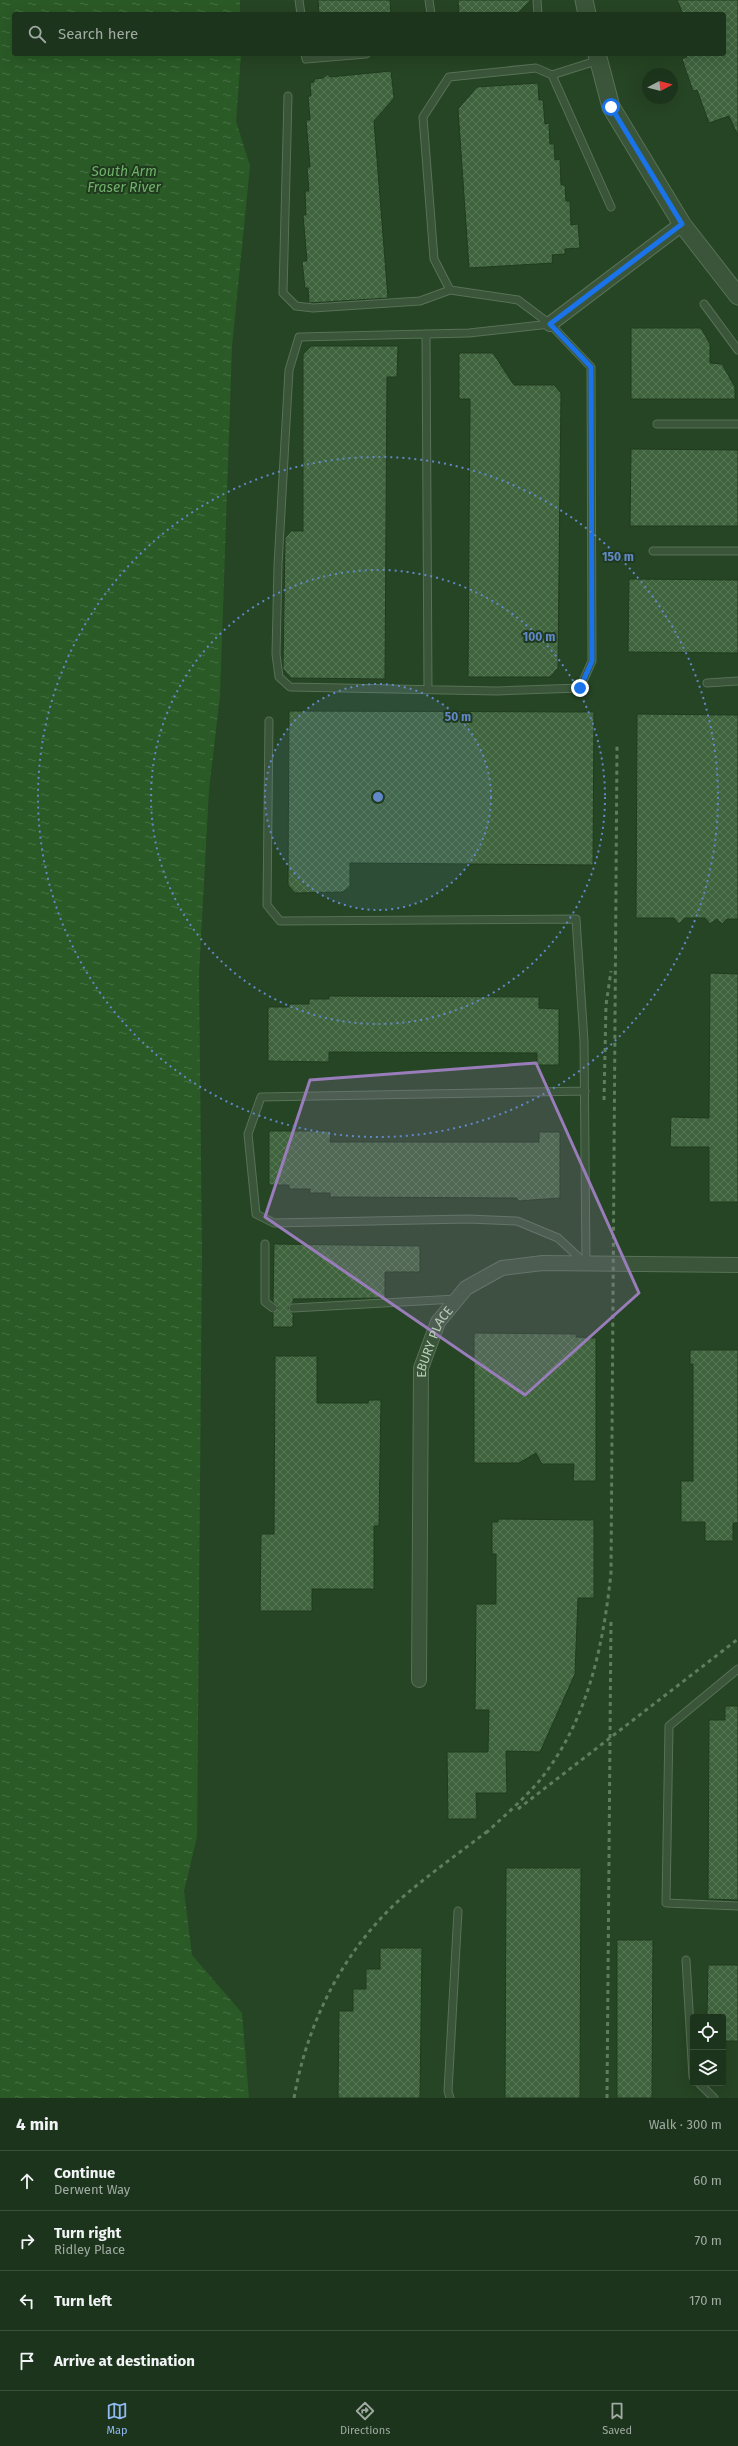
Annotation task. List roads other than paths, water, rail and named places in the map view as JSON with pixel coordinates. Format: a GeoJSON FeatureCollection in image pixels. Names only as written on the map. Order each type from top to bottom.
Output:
{"type":"FeatureCollection","features":[{"type":"Feature","properties":{"kind":"street"},"geometry":{"type":"LineString","coordinates":[[584,0],[587,12]]}},
{"type":"Feature","properties":{"kind":"street"},"geometry":{"type":"LineString","coordinates":[[598,57],[611,107],[682,224],[738,296]]}},
{"type":"Feature","properties":{"kind":"street"},"geometry":{"type":"LineString","coordinates":[[550,324],[682,224]]}},
{"type":"Feature","properties":{"kind":"street","name":"EBURY PLACE"},"geometry":{"type":"LineString","coordinates":[[419,1680],[421,1368],[438,1322],[466,1288],[502,1268],[542,1263],[738,1265]]}},
{"type":"Feature","properties":{"kind":"lane"},"geometry":{"type":"LineString","coordinates":[[300,0],[301,12]]}},
{"type":"Feature","properties":{"kind":"lane"},"geometry":{"type":"LineString","coordinates":[[429,0],[430,12]]}},
{"type":"Feature","properties":{"kind":"lane"},"geometry":{"type":"LineString","coordinates":[[538,0],[538,12]]}},
{"type":"Feature","properties":{"kind":"lane"},"geometry":{"type":"LineString","coordinates":[[305,56],[306,59],[342,56]]}},
{"type":"Feature","properties":{"kind":"lane"},"geometry":{"type":"LineString","coordinates":[[450,290],[434,259],[423,117],[450,77],[536,68],[552,74],[598,57]]}},
{"type":"Feature","properties":{"kind":"lane"},"geometry":{"type":"LineString","coordinates":[[552,74],[611,207]]}},
{"type":"Feature","properties":{"kind":"lane"},"geometry":{"type":"LineString","coordinates":[[288,96],[283,293],[296,306],[313,308],[420,301],[450,290],[518,300],[550,324],[591,367],[592,661],[580,688],[428,690],[290,687],[279,677],[276,654],[278,565],[289,370],[299,336],[469,333],[550,324]]}},
{"type":"Feature","properties":{"kind":"lane"},"geometry":{"type":"LineString","coordinates":[[704,304],[738,350]]}},
{"type":"Feature","properties":{"kind":"lane"},"geometry":{"type":"LineString","coordinates":[[426,334],[428,690]]}},
{"type":"Feature","properties":{"kind":"lane"},"geometry":{"type":"LineString","coordinates":[[657,424],[738,424]]}},
{"type":"Feature","properties":{"kind":"lane"},"geometry":{"type":"LineString","coordinates":[[653,551],[738,550]]}},
{"type":"Feature","properties":{"kind":"lane"},"geometry":{"type":"LineString","coordinates":[[707,683],[738,681]]}},
{"type":"Feature","properties":{"kind":"lane"},"geometry":{"type":"LineString","coordinates":[[269,721],[267,905],[280,921],[576,919],[584,1041],[586,1264]]}},
{"type":"Feature","properties":{"kind":"lane"},"geometry":{"type":"LineString","coordinates":[[585,1091],[261,1097],[248,1134],[256,1214],[274,1223],[468,1219],[517,1221],[558,1238],[586,1264]]}},
{"type":"Feature","properties":{"kind":"lane"},"geometry":{"type":"LineString","coordinates":[[265,1244],[264,1302],[266,1305],[273,1308]]}},
{"type":"Feature","properties":{"kind":"lane"},"geometry":{"type":"LineString","coordinates":[[293,1308],[457,1299]]}},
{"type":"Feature","properties":{"kind":"lane"},"geometry":{"type":"LineString","coordinates":[[738,1669],[669,1726],[666,1903],[738,1906]]}},
{"type":"Feature","properties":{"kind":"lane"},"geometry":{"type":"LineString","coordinates":[[450,2098],[448,2091],[458,1911]]}},
{"type":"Feature","properties":{"kind":"lane"},"geometry":{"type":"LineString","coordinates":[[686,1960],[691,2050]]}},
{"type":"Feature","properties":{"kind":"lane"},"geometry":{"type":"LineString","coordinates":[[702,2086],[714,2098]]}},
{"type":"Feature","properties":{"kind":"water","name":"South Arm Fraser River"},"geometry":{"type":"Polygon","coordinates":[[[0,0],[240,0],[240,12],[12,12],[12,56],[241,56],[236,121],[250,166],[232,347],[220,696],[209,790],[199,974],[202,1250],[197,1837],[184,1891],[192,1955],[242,2013],[249,2098],[0,2098],[0,0]]]}},
{"type":"Feature","properties":{"kind":"railway"},"geometry":{"type":"LineString","coordinates":[[486,1833],[521,1801],[540,1780],[557,1757],[570,1733],[581,1708],[598,1655],[608,1601],[611,1573],[617,746]]}},
{"type":"Feature","properties":{"kind":"railway"},"geometry":{"type":"LineString","coordinates":[[604,1100],[606,1005],[611,971]]}},
{"type":"Feature","properties":{"kind":"railway"},"geometry":{"type":"LineString","coordinates":[[607,2098],[611,1618]]}},
{"type":"Feature","properties":{"kind":"railway"},"geometry":{"type":"LineString","coordinates":[[518,1809],[738,1639]]}},
{"type":"Feature","properties":{"kind":"railway"},"geometry":{"type":"LineString","coordinates":[[294,2098],[300,2071],[317,2017],[329,1992],[359,1945],[376,1923],[407,1893],[489,1830]]}}]}
